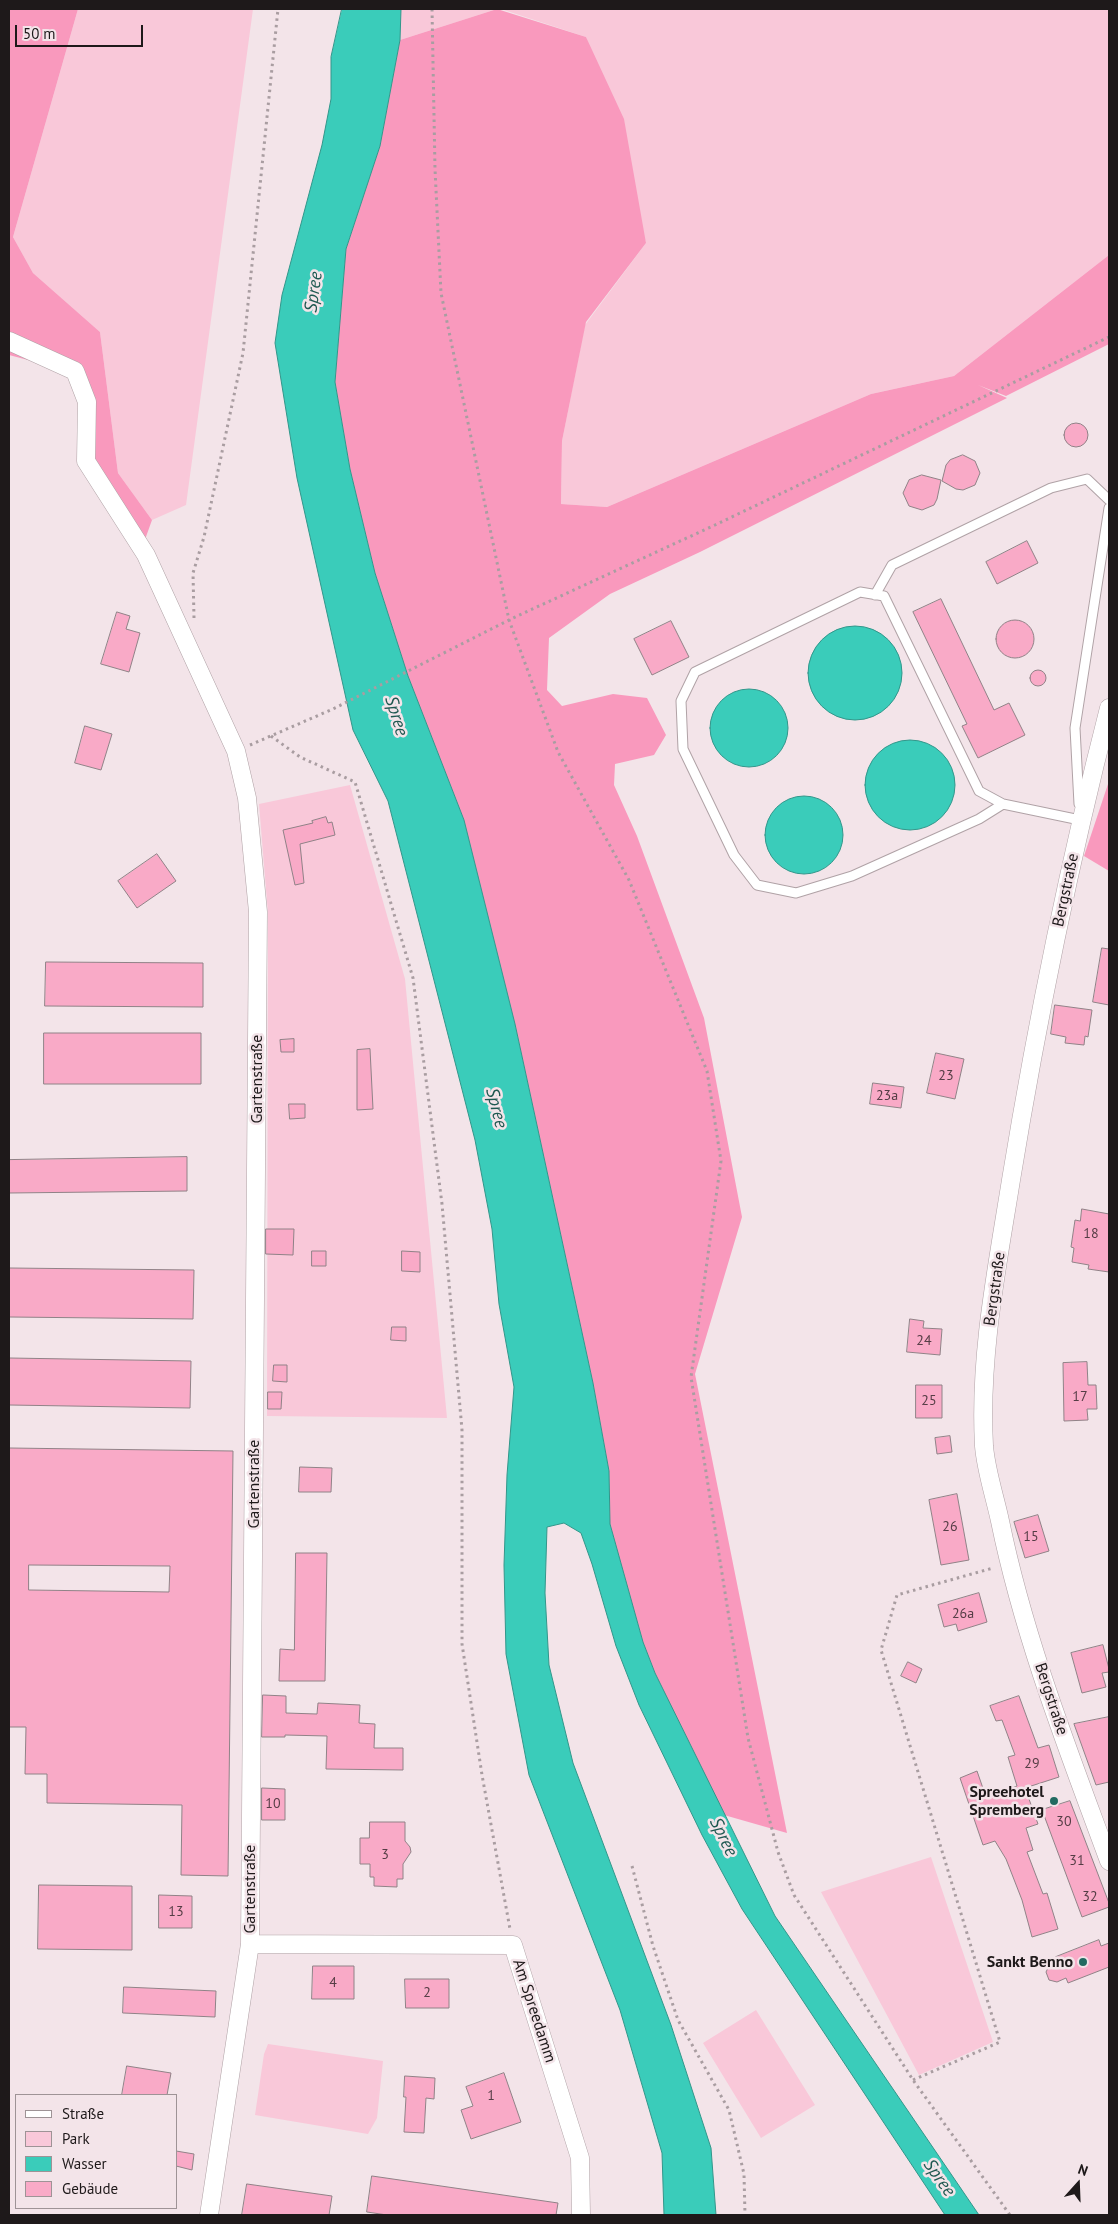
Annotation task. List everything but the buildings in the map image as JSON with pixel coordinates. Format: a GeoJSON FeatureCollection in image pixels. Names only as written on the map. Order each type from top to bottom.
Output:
{"type":"FeatureCollection","features":[{"type":"Feature","properties":{"kind":"street","name":"Gartenstraße"},"geometry":{"type":"LineString","coordinates":[[9,341],[75,371],[87,402],[86,461],[146,555],[236,751],[247,798],[258,912],[250,1944],[209,2215]]}},
{"type":"Feature","properties":{"kind":"street","name":"Bergstraße"},"geometry":{"type":"LineString","coordinates":[[1109,708],[1080,820],[1031,1057],[996,1275],[984,1367],[984,1448],[1009,1564],[1062,1734],[1109,1861]]}},
{"type":"Feature","properties":{"kind":"street","name":"Am Spreedamm"},"geometry":{"type":"LineString","coordinates":[[250,1944],[513,1945],[580,2158],[581,2215]]}},
{"type":"Feature","properties":{"kind":"lane"},"geometry":{"type":"LineString","coordinates":[[875,594],[892,565],[1051,488],[1087,479],[1109,500]]}},
{"type":"Feature","properties":{"kind":"lane"},"geometry":{"type":"LineString","coordinates":[[1003,804],[978,819],[852,876],[796,893],[757,885],[734,855],[683,749],[681,701],[695,672],[860,592],[884,596],[979,790],[1003,804],[1080,820],[1075,728],[1109,508]]}},
{"type":"Feature","properties":{"kind":"path"},"geometry":{"type":"LineString","coordinates":[[194,622],[193,573],[204,537],[242,353],[278,9]]}},
{"type":"Feature","properties":{"kind":"path"},"geometry":{"type":"LineString","coordinates":[[432,9],[435,169],[441,293],[509,620],[558,752],[629,880],[707,1071],[721,1161],[691,1377],[748,1738],[778,1852],[794,1895],[914,2080],[1010,2215]]}},
{"type":"Feature","properties":{"kind":"path"},"geometry":{"type":"LineString","coordinates":[[236,751],[333,709],[462,642],[1109,337]]}},
{"type":"Feature","properties":{"kind":"path"},"geometry":{"type":"LineString","coordinates":[[271,736],[300,757],[355,782],[413,978],[442,1204],[462,1430],[462,1644],[482,1775],[513,1945]]}},
{"type":"Feature","properties":{"kind":"path"},"geometry":{"type":"LineString","coordinates":[[914,2080],[1000,2042],[881,1650],[897,1595],[1009,1564]]}},
{"type":"Feature","properties":{"kind":"path"},"geometry":{"type":"LineString","coordinates":[[632,1866],[653,1946],[678,2020],[729,2110],[744,2174],[745,2215]]}},
{"type":"Feature","properties":{"kind":"green space"},"geometry":{"type":"Polygon","coordinates":[[[78,9],[253,9],[186,505],[152,520],[118,473],[100,332],[33,273],[13,237],[78,9]]]}},
{"type":"Feature","properties":{"kind":"green space"},"geometry":{"type":"Polygon","coordinates":[[[401,9],[497,9],[400,40],[401,9]]]}},
{"type":"Feature","properties":{"kind":"green space"},"geometry":{"type":"Polygon","coordinates":[[[501,9],[1109,9],[1109,255],[954,376],[871,394],[607,507],[561,504],[562,441],[585,325],[646,243],[586,37],[501,9]]]}},
{"type":"Feature","properties":{"kind":"green space"},"geometry":{"type":"Polygon","coordinates":[[[350,785],[405,979],[447,1418],[267,1416],[268,913],[259,804],[350,785]]]}},
{"type":"Feature","properties":{"kind":"green space"},"geometry":{"type":"Polygon","coordinates":[[[931,1857],[993,2042],[919,2075],[821,1892],[931,1857]]]}},
{"type":"Feature","properties":{"kind":"green space"},"geometry":{"type":"Polygon","coordinates":[[[756,2010],[815,2105],[761,2138],[703,2043],[756,2010]]]}},
{"type":"Feature","properties":{"kind":"green space"},"geometry":{"type":"Polygon","coordinates":[[[268,2044],[383,2061],[377,2118],[368,2134],[255,2115],[264,2054],[268,2044]]]}},
{"type":"Feature","properties":{"kind":"shaded area"},"geometry":{"type":"Polygon","coordinates":[[[9,9],[78,9],[13,237],[33,273],[100,332],[118,473],[152,520],[138,559],[80,461],[83,402],[66,370],[9,355],[9,9]]]}},
{"type":"Feature","properties":{"kind":"shaded area"},"geometry":{"type":"Polygon","coordinates":[[[497,9],[586,37],[624,119],[646,243],[586,322],[562,441],[561,504],[607,507],[871,394],[954,376],[1109,255],[1109,344],[1006,396],[978,385],[1007,398],[700,552],[610,594],[549,638],[547,690],[562,706],[613,694],[647,698],[666,735],[654,755],[615,764],[614,785],[637,836],[704,1018],[742,1217],[695,1374],[787,1833],[724,1815],[655,1673],[643,1642],[610,1524],[609,1471],[593,1383],[515,1024],[464,820],[408,676],[375,573],[350,469],[335,382],[346,249],[380,146],[400,40],[497,9]]]}},
{"type":"Feature","properties":{"kind":"shaded area"},"geometry":{"type":"Polygon","coordinates":[[[1109,781],[1109,871],[1084,856],[1109,781]]]}},
{"type":"Feature","properties":{"kind":"water","name":"Spree"},"geometry":{"type":"Polygon","coordinates":[[[342,9],[401,9],[400,40],[380,146],[346,249],[335,382],[350,469],[375,573],[408,676],[464,820],[515,1024],[593,1383],[609,1471],[610,1524],[643,1642],[655,1673],[775,1916],[979,2215],[945,2215],[742,1909],[702,1835],[639,1705],[616,1646],[581,1533],[564,1523],[547,1527],[545,1593],[549,1665],[573,1763],[671,2025],[711,2148],[716,2215],[664,2215],[662,2153],[620,2010],[529,1775],[506,1654],[504,1565],[507,1475],[514,1387],[499,1304],[492,1229],[475,1140],[388,801],[353,730],[297,478],[275,343],[282,295],[322,145],[331,99],[331,57],[342,9]]]}},
{"type":"Feature","properties":{"kind":"water"},"geometry":{"type":"Polygon","coordinates":[[[855,626],[873,630],[888,640],[898,655],[902,673],[898,691],[888,706],[873,716],[855,720],[837,716],[822,706],[812,691],[808,673],[812,655],[822,640],[837,630],[855,626]]]}},
{"type":"Feature","properties":{"kind":"water"},"geometry":{"type":"Polygon","coordinates":[[[749,689],[764,692],[777,700],[785,713],[788,728],[785,743],[777,756],[764,764],[749,767],[734,764],[721,756],[713,743],[710,728],[713,713],[721,700],[734,692],[749,689]]]}},
{"type":"Feature","properties":{"kind":"water"},"geometry":{"type":"Polygon","coordinates":[[[910,740],[927,744],[942,753],[951,768],[955,785],[951,802],[942,817],[927,826],[910,830],[893,826],[878,817],[869,802],[865,785],[869,768],[878,753],[893,744],[910,740]]]}},
{"type":"Feature","properties":{"kind":"water"},"geometry":{"type":"Polygon","coordinates":[[[796,796],[812,796],[826,802],[837,813],[843,827],[843,843],[837,857],[826,868],[812,874],[796,874],[782,868],[771,857],[765,843],[765,827],[771,813],[782,802],[796,796]]]}},
{"type":"Feature","properties":{"kind":"place","name":"Spreehotel Spremberg"},"geometry":{"type":"Point","coordinates":[1054,1801]}},
{"type":"Feature","properties":{"kind":"place","name":"Sankt Benno"},"geometry":{"type":"Point","coordinates":[1083,1962]}}]}
